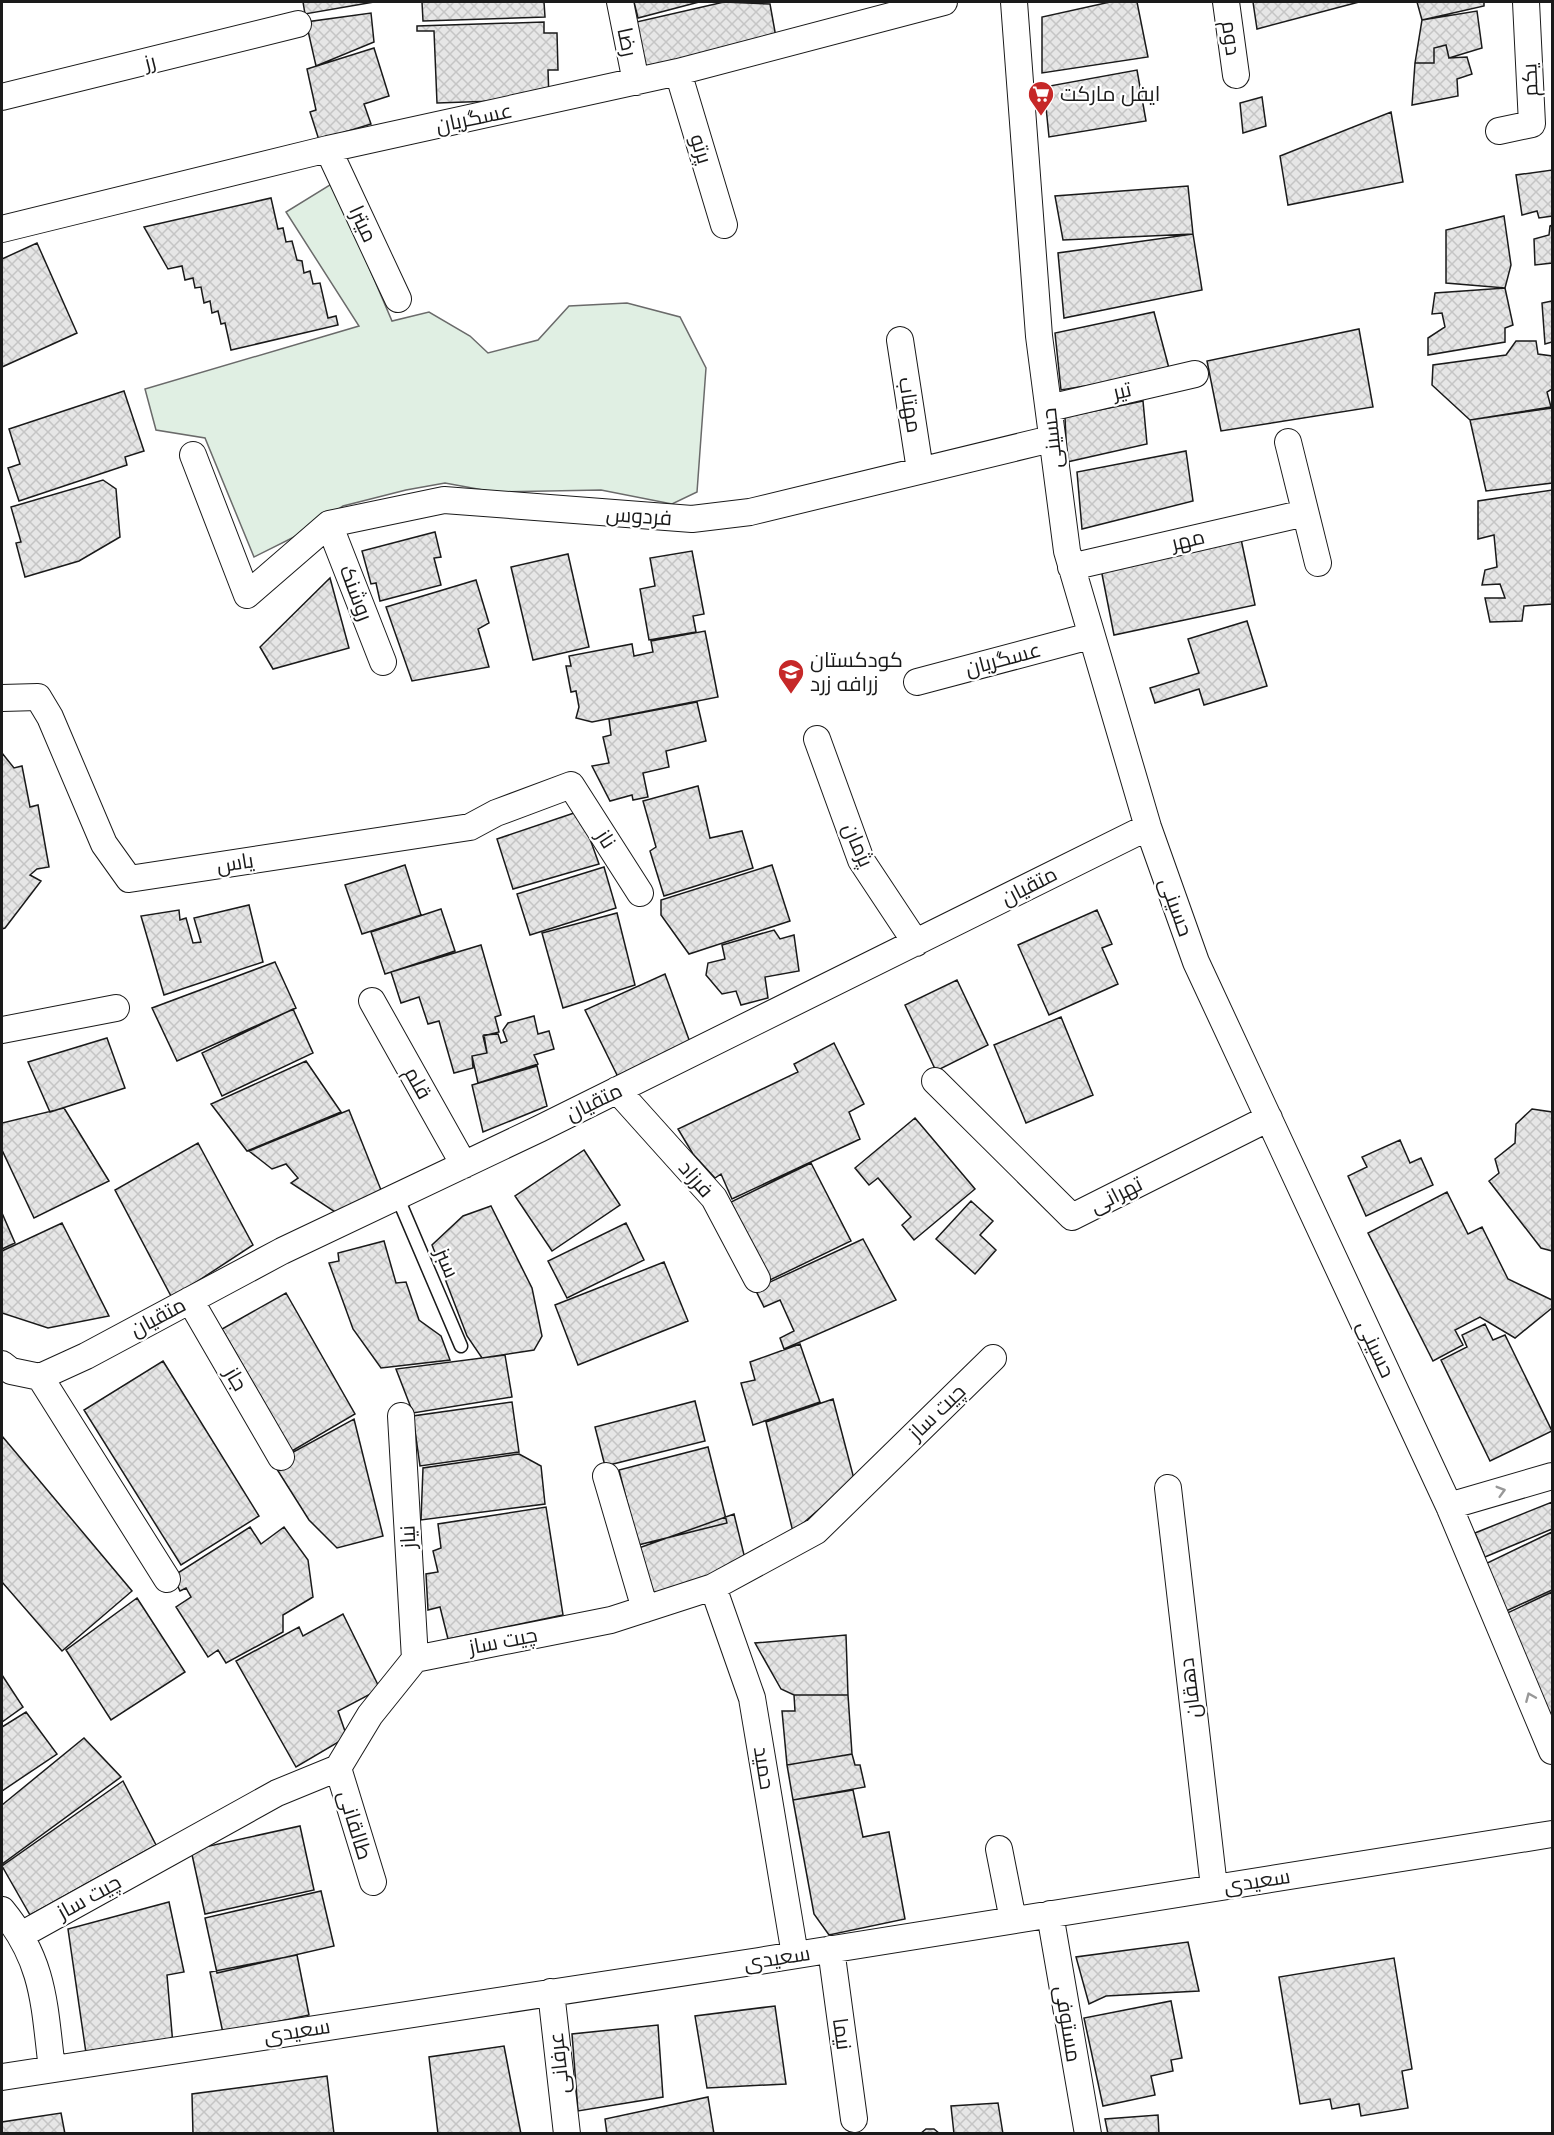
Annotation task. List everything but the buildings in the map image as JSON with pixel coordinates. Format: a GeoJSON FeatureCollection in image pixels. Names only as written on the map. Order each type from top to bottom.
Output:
{"type":"FeatureCollection","features":[{"type":"Feature","properties":{"kind":"street","name":"رضا"},"geometry":{"type":"LineString","coordinates":[[620,2],[636,82]]}},
{"type":"Feature","properties":{"kind":"street","name":"عسگریان"},"geometry":{"type":"LineString","coordinates":[[2,229],[328,149],[678,72],[944,2]]}},
{"type":"Feature","properties":{"kind":"street","name":"حسینی"},"geometry":{"type":"LineString","coordinates":[[1014,2],[1039,336],[1051,439],[1071,567],[1148,827],[1196,962],[1449,1506],[1552,1751]]}},
{"type":"Feature","properties":{"kind":"street","name":"دوم"},"geometry":{"type":"LineString","coordinates":[[1226,2],[1236,75]]}},
{"type":"Feature","properties":{"kind":"street","name":"یکم"},"geometry":{"type":"LineString","coordinates":[[1499,131],[1532,124],[1526,2]]}},
{"type":"Feature","properties":{"kind":"street","name":"رز"},"geometry":{"type":"LineString","coordinates":[[2,97],[298,24]]}},
{"type":"Feature","properties":{"kind":"street","name":"پرتو"},"geometry":{"type":"LineString","coordinates":[[678,72],[724,225]]}},
{"type":"Feature","properties":{"kind":"street","name":"میترا"},"geometry":{"type":"LineString","coordinates":[[328,149],[398,299]]}},
{"type":"Feature","properties":{"kind":"street","name":"مهتاب"},"geometry":{"type":"LineString","coordinates":[[900,340],[920,470]]}},
{"type":"Feature","properties":{"kind":"street","name":"تیر"},"geometry":{"type":"LineString","coordinates":[[1049,408],[1195,374]]}},
{"type":"Feature","properties":{"kind":"street","name":"فردوس"},"geometry":{"type":"LineString","coordinates":[[193,455],[247,595],[329,524],[444,500],[692,519],[750,512],[1051,439]]}},
{"type":"Feature","properties":{"kind":"street"},"geometry":{"type":"LineString","coordinates":[[1288,442],[1318,563]]}},
{"type":"Feature","properties":{"kind":"street","name":"مهر"},"geometry":{"type":"LineString","coordinates":[[1071,567],[1305,513]]}},
{"type":"Feature","properties":{"kind":"street","name":"روشنک"},"geometry":{"type":"LineString","coordinates":[[329,524],[383,662]]}},
{"type":"Feature","properties":{"kind":"street","name":"عسگریان"},"geometry":{"type":"LineString","coordinates":[[916,682],[1090,636]]}},
{"type":"Feature","properties":{"kind":"street","name":"یاس"},"geometry":{"type":"LineString","coordinates":[[2,698],[38,698],[50,717],[104,844],[129,879],[470,827],[496,813],[571,785]]}},
{"type":"Feature","properties":{"kind":"street","name":"پژمان"},"geometry":{"type":"LineString","coordinates":[[816,739],[861,860],[916,943]]}},
{"type":"Feature","properties":{"kind":"street","name":"ناز"},"geometry":{"type":"LineString","coordinates":[[571,785],[640,893]]}},
{"type":"Feature","properties":{"kind":"street","name":"متقیان"},"geometry":{"type":"LineString","coordinates":[[40,1377],[282,1251],[464,1165],[1148,827]]}},
{"type":"Feature","properties":{"kind":"street","name":"قلم"},"geometry":{"type":"LineString","coordinates":[[372,1001],[464,1165]]}},
{"type":"Feature","properties":{"kind":"street"},"geometry":{"type":"LineString","coordinates":[[2,1030],[116,1008]]}},
{"type":"Feature","properties":{"kind":"street","name":"تهرانی"},"geometry":{"type":"LineString","coordinates":[[935,1081],[1072,1217],[1269,1118]]}},
{"type":"Feature","properties":{"kind":"street","name":"فرزاد"},"geometry":{"type":"LineString","coordinates":[[617,1090],[714,1198],[757,1279]]}},
{"type":"Feature","properties":{"kind":"street","name":"جاز"},"geometry":{"type":"LineString","coordinates":[[190,1300],[281,1457]]}},
{"type":"Feature","properties":{"kind":"street","name":"چیت ساز"},"geometry":{"type":"LineString","coordinates":[[416,1659],[611,1620],[713,1587],[816,1531],[993,1358]]}},
{"type":"Feature","properties":{"kind":"street"},"geometry":{"type":"LineString","coordinates":[[2,1364],[12,1371],[40,1377],[167,1579]]}},
{"type":"Feature","properties":{"kind":"street","name":"نیاز"},"geometry":{"type":"LineString","coordinates":[[401,1416],[416,1659]]}},
{"type":"Feature","properties":{"kind":"street"},"geometry":{"type":"LineString","coordinates":[[606,1476],[645,1609]]}},
{"type":"Feature","properties":{"kind":"street"},"geometry":{"type":"LineString","coordinates":[[1449,1506],[1552,1476]]}},
{"type":"Feature","properties":{"kind":"street","name":"دهقان"},"geometry":{"type":"LineString","coordinates":[[1168,1488],[1214,1887]]}},
{"type":"Feature","properties":{"kind":"street","name":"حمید"},"geometry":{"type":"LineString","coordinates":[[713,1587],[752,1698],[795,1955]]}},
{"type":"Feature","properties":{"kind":"street"},"geometry":{"type":"LineString","coordinates":[[338,1768],[370,1715],[416,1659]]}},
{"type":"Feature","properties":{"kind":"street","name":"چیت ساز"},"geometry":{"type":"LineString","coordinates":[[21,1935],[278,1793],[338,1768]]}},
{"type":"Feature","properties":{"kind":"street","name":"طالقانی"},"geometry":{"type":"LineString","coordinates":[[338,1768],[373,1882]]}},
{"type":"Feature","properties":{"kind":"street","name":"سعیدی"},"geometry":{"type":"LineString","coordinates":[[2,2076],[795,1955],[1552,1834]]}},
{"type":"Feature","properties":{"kind":"street"},"geometry":{"type":"LineString","coordinates":[[999,1849],[1013,1920]]}},
{"type":"Feature","properties":{"kind":"street"},"geometry":{"type":"LineString","coordinates":[[2,1910],[21,1935],[42,1984],[52,2069]]}},
{"type":"Feature","properties":{"kind":"street","name":"مستوفی"},"geometry":{"type":"LineString","coordinates":[[1050,1914],[1088,2133]]}},
{"type":"Feature","properties":{"kind":"street","name":"نیما"},"geometry":{"type":"LineString","coordinates":[[831,1949],[854,2119]]}},
{"type":"Feature","properties":{"kind":"street","name":"عرفانی"},"geometry":{"type":"LineString","coordinates":[[551,1992],[567,2133]]}},
{"type":"Feature","properties":{"kind":"lane","name":"سبز"},"geometry":{"type":"LineString","coordinates":[[397,1196],[461,1346]]}},
{"type":"Feature","properties":{"kind":"green space"},"geometry":{"type":"Polygon","coordinates":[[[333,183],[392,321],[429,312],[470,336],[488,353],[538,340],[569,306],[627,303],[680,317],[706,368],[697,492],[672,504],[601,490],[494,492],[445,483],[343,506],[304,532],[254,557],[205,438],[156,430],[145,389],[359,326],[286,212],[333,183]]]}},
{"type":"Feature","properties":{"kind":"place","name":"ایفل مارکت"},"geometry":{"type":"Point","coordinates":[1041,117]}},
{"type":"Feature","properties":{"kind":"place","name":"کودکستان زرافه زرد"},"geometry":{"type":"Point","coordinates":[791,695]}}]}
